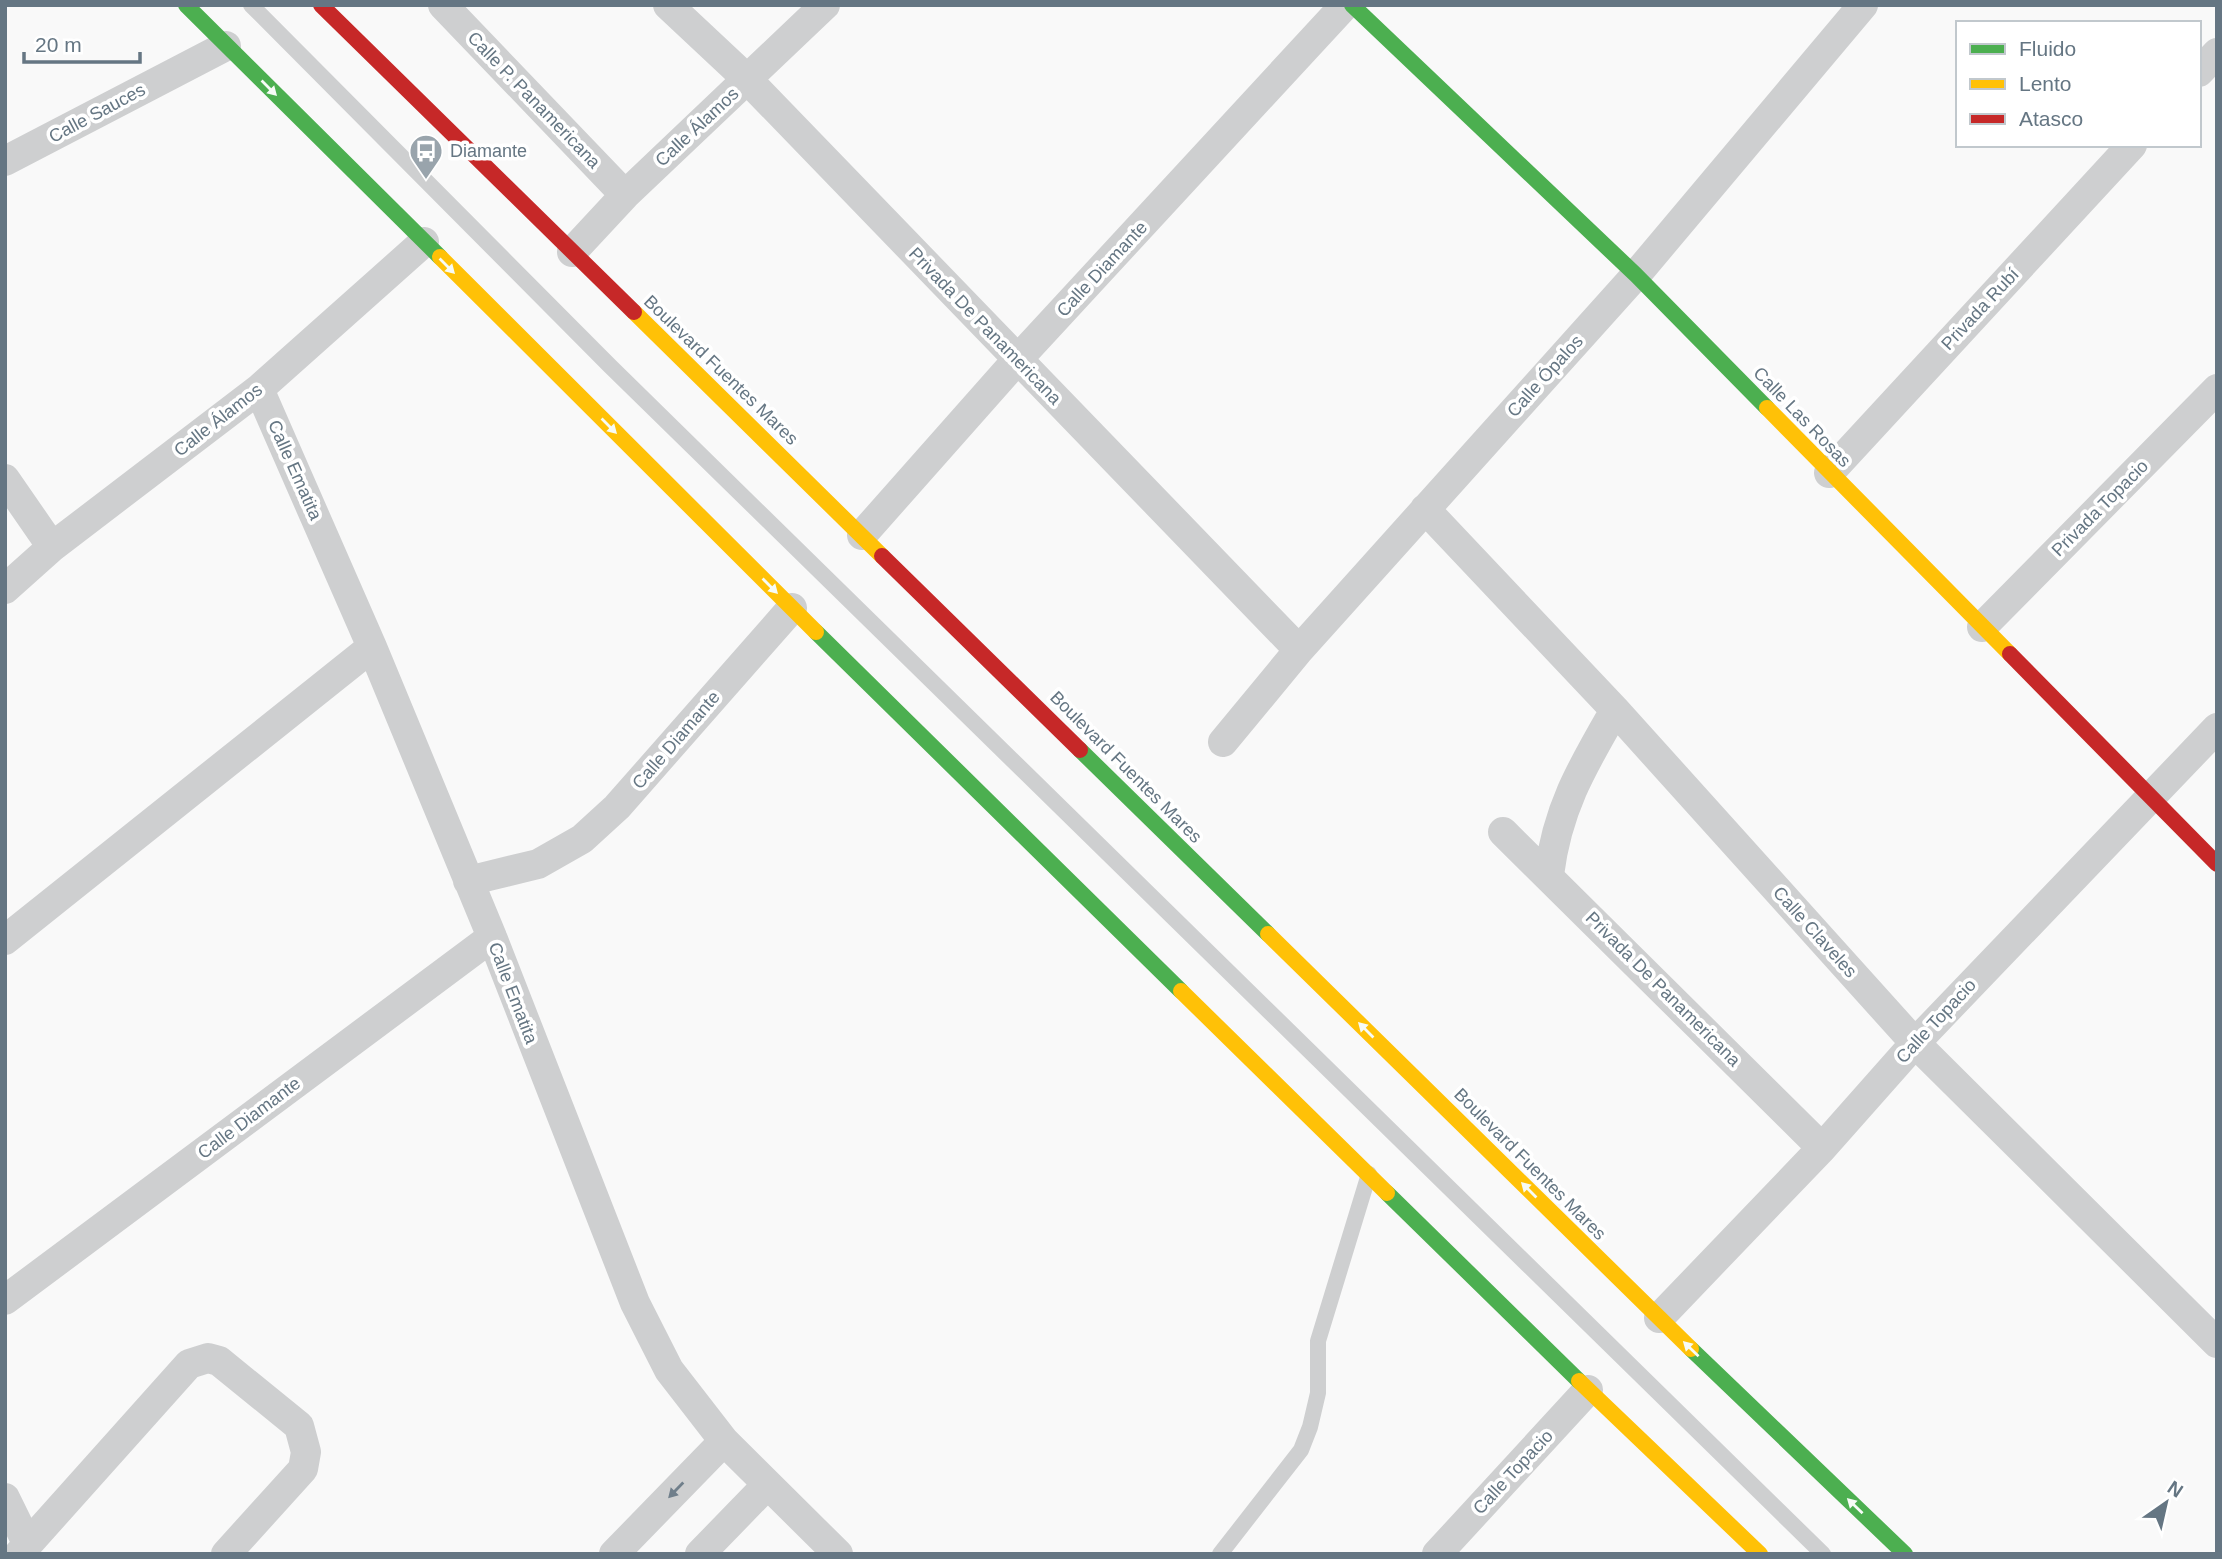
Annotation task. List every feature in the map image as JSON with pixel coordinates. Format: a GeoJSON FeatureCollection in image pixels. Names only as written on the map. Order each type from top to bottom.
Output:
{"type":"FeatureCollection","features":[{"type":"Feature","properties":{"kind":"main road"},"geometry":{"type":"LineString","coordinates":[[186,5],[792,608],[1588,1390],[1760,1554]]}},
{"type":"Feature","properties":{"kind":"main road","name":"Boulevard Fuentes Mares"},"geometry":{"type":"LineString","coordinates":[[321,5],[1659,1318],[1905,1554]]}},
{"type":"Feature","properties":{"kind":"main road","name":"Calle Las Rosas"},"geometry":{"type":"LineString","coordinates":[[1352,5],[1636,275],[2217,864]]}},
{"type":"Feature","properties":{"kind":"street","name":"Calle P. Panamericana"},"geometry":{"type":"LineString","coordinates":[[443,5],[625,195]]}},
{"type":"Feature","properties":{"kind":"street","name":"Privada De Panamericana"},"geometry":{"type":"LineString","coordinates":[[668,5],[747,79],[1299,650]]}},
{"type":"Feature","properties":{"kind":"street","name":"Calle Álamos"},"geometry":{"type":"LineString","coordinates":[[572,252],[625,195],[825,5]]}},
{"type":"Feature","properties":{"kind":"street","name":"Calle Diamante"},"geometry":{"type":"LineString","coordinates":[[862,535],[1017,360],[1345,5]]}},
{"type":"Feature","properties":{"kind":"street","name":"Calle Ópalos"},"geometry":{"type":"LineString","coordinates":[[1223,743],[1299,650],[1636,275],[1863,5]]}},
{"type":"Feature","properties":{"kind":"street","name":"Calle Sauces"},"geometry":{"type":"LineString","coordinates":[[5,161],[226,46]]}},
{"type":"Feature","properties":{"kind":"street"},"geometry":{"type":"LineString","coordinates":[[2201,70],[2217,53]]}},
{"type":"Feature","properties":{"kind":"street","name":"Privada Rubí"},"geometry":{"type":"LineString","coordinates":[[1829,473],[2130,147]]}},
{"type":"Feature","properties":{"kind":"street","name":"Calle Álamos"},"geometry":{"type":"LineString","coordinates":[[5,589],[52,547],[259,389],[424,242]]}},
{"type":"Feature","properties":{"kind":"street","name":"Calle Ematita"},"geometry":{"type":"LineString","coordinates":[[259,389],[372,647],[492,937],[635,1304],[669,1370],[724,1441],[838,1554]]}},
{"type":"Feature","properties":{"kind":"street","name":"Privada Topacio"},"geometry":{"type":"LineString","coordinates":[[1982,627],[2217,389]]}},
{"type":"Feature","properties":{"kind":"street"},"geometry":{"type":"LineString","coordinates":[[5,480],[52,547]]}},
{"type":"Feature","properties":{"kind":"street","name":"Calle Claveles"},"geometry":{"type":"LineString","coordinates":[[1425,509],[1615,710],[1915,1043],[2217,1343]]}},
{"type":"Feature","properties":{"kind":"street","name":"Calle Diamante"},"geometry":{"type":"LineString","coordinates":[[468,881],[538,864],[582,839],[617,807],[792,608]]}},
{"type":"Feature","properties":{"kind":"street"},"geometry":{"type":"LineString","coordinates":[[5,940],[372,647]]}},
{"type":"Feature","properties":{"kind":"street"},"geometry":{"type":"LineString","coordinates":[[1549,875],[1553,835],[1574,781],[1615,710]]}},
{"type":"Feature","properties":{"kind":"street","name":"Calle Topacio"},"geometry":{"type":"LineString","coordinates":[[1659,1318],[1822,1148],[1915,1043],[2217,728]]}},
{"type":"Feature","properties":{"kind":"street","name":"Privada De Panamericana"},"geometry":{"type":"LineString","coordinates":[[1503,832],[1822,1148]]}},
{"type":"Feature","properties":{"kind":"street","name":"Calle Diamante"},"geometry":{"type":"LineString","coordinates":[[5,1300],[492,937]]}},
{"type":"Feature","properties":{"kind":"street"},"geometry":{"type":"LineString","coordinates":[[5,1498],[23,1549],[189,1364],[208,1358],[219,1361],[299,1426],[306,1452],[303,1469],[226,1554]]}},
{"type":"Feature","properties":{"kind":"street","name":"Calle Topacio"},"geometry":{"type":"LineString","coordinates":[[1437,1554],[1588,1390]]}},
{"type":"Feature","properties":{"kind":"street"},"geometry":{"type":"LineString","coordinates":[[614,1554],[724,1441]]}},
{"type":"Feature","properties":{"kind":"street"},"geometry":{"type":"LineString","coordinates":[[700,1554],[766,1485]]}},
{"type":"Feature","properties":{"kind":"lane"},"geometry":{"type":"LineString","coordinates":[[251,5],[610,366],[1823,1554]]}},
{"type":"Feature","properties":{"kind":"lane"},"geometry":{"type":"LineString","coordinates":[[1220,1554],[1301,1450],[1306,1438],[1318,1393],[1318,1341],[1369,1174]]}},
{"type":"Feature","properties":{"kind":"traffic: fast"},"geometry":{"type":"LineString","coordinates":[[186,5],[440,257]]}},
{"type":"Feature","properties":{"kind":"traffic: fast"},"geometry":{"type":"LineString","coordinates":[[1352,5],[1636,275],[1767,408]]}},
{"type":"Feature","properties":{"kind":"traffic: fast"},"geometry":{"type":"LineString","coordinates":[[816,632],[1181,991]]}},
{"type":"Feature","properties":{"kind":"traffic: fast"},"geometry":{"type":"LineString","coordinates":[[1080,750],[1268,934]]}},
{"type":"Feature","properties":{"kind":"traffic: fast"},"geometry":{"type":"LineString","coordinates":[[1387,1193],[1579,1381]]}},
{"type":"Feature","properties":{"kind":"traffic: fast"},"geometry":{"type":"LineString","coordinates":[[1691,1349],[1905,1554]]}},
{"type":"Feature","properties":{"kind":"traffic: slow"},"geometry":{"type":"LineString","coordinates":[[440,257],[816,632]]}},
{"type":"Feature","properties":{"kind":"traffic: slow"},"geometry":{"type":"LineString","coordinates":[[634,312],[882,556]]}},
{"type":"Feature","properties":{"kind":"traffic: slow"},"geometry":{"type":"LineString","coordinates":[[1767,408],[2010,654]]}},
{"type":"Feature","properties":{"kind":"traffic: slow"},"geometry":{"type":"LineString","coordinates":[[1268,934],[1691,1349]]}},
{"type":"Feature","properties":{"kind":"traffic: slow"},"geometry":{"type":"LineString","coordinates":[[1181,991],[1387,1193]]}},
{"type":"Feature","properties":{"kind":"traffic: slow"},"geometry":{"type":"LineString","coordinates":[[1579,1381],[1760,1554]]}},
{"type":"Feature","properties":{"kind":"traffic: jam"},"geometry":{"type":"LineString","coordinates":[[321,5],[634,312]]}},
{"type":"Feature","properties":{"kind":"traffic: jam"},"geometry":{"type":"LineString","coordinates":[[882,556],[1080,750]]}},
{"type":"Feature","properties":{"kind":"traffic: jam"},"geometry":{"type":"LineString","coordinates":[[2010,654],[2217,864]]}},
{"type":"Feature","properties":{"kind":"place","name":"Diamante"},"geometry":{"type":"Point","coordinates":[426,181]}}]}
